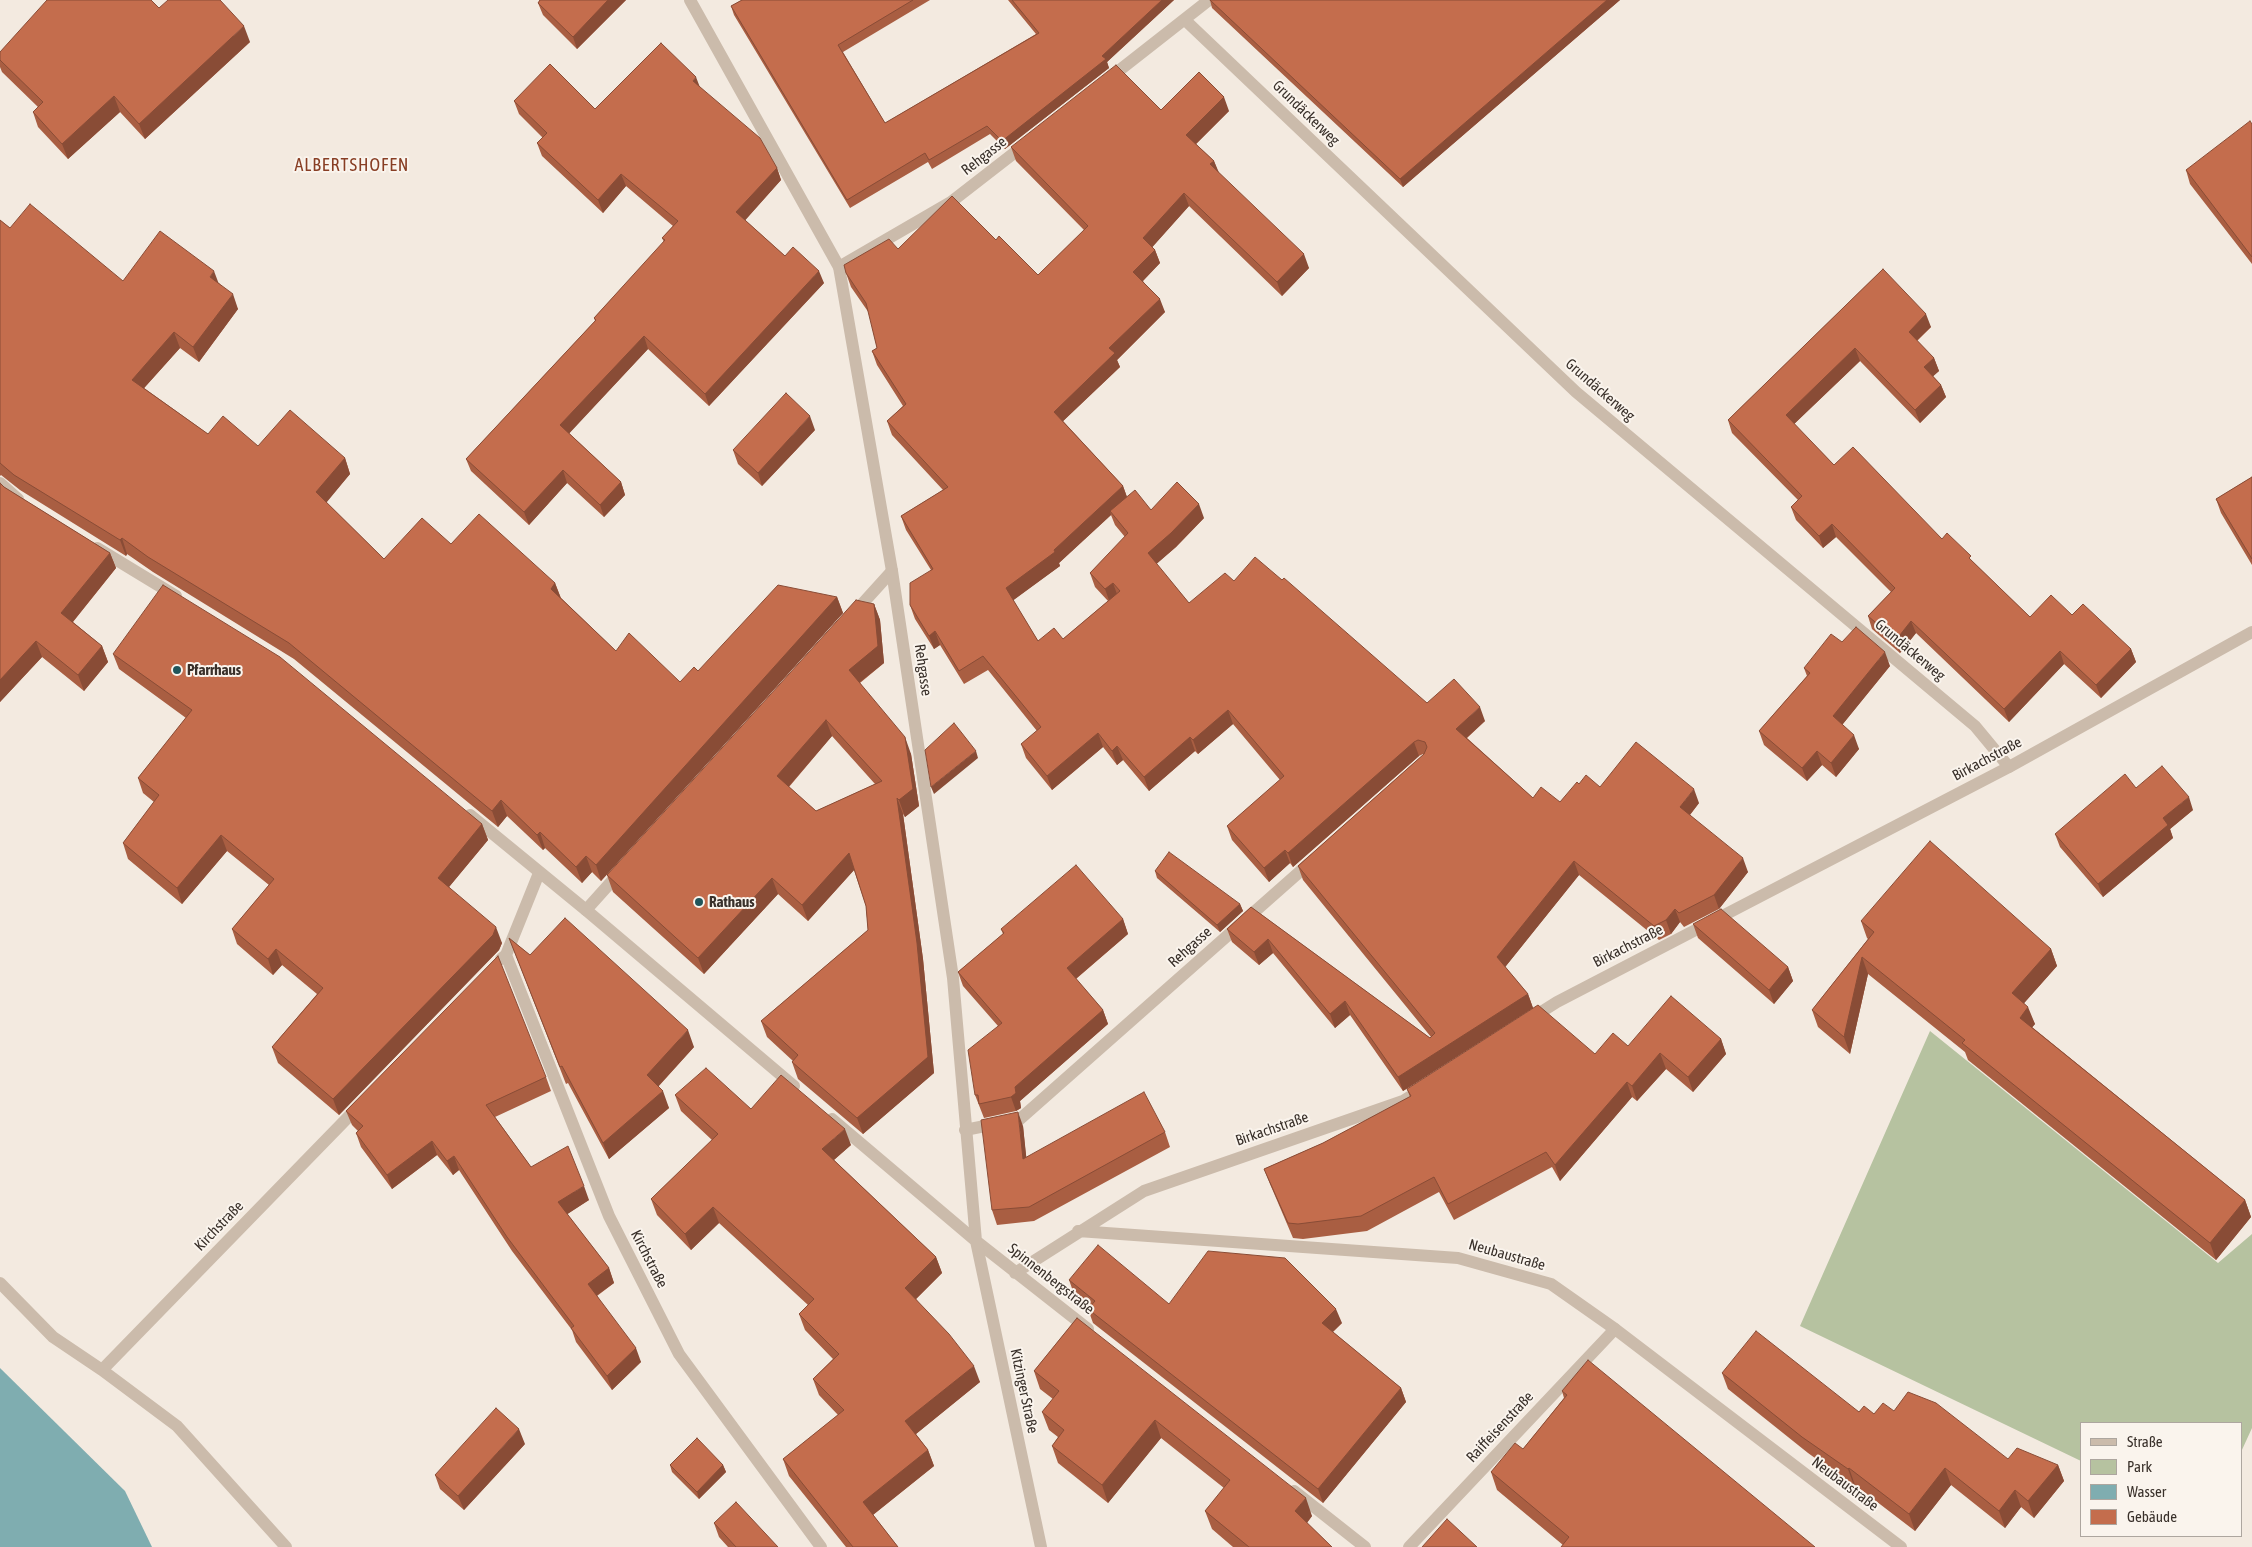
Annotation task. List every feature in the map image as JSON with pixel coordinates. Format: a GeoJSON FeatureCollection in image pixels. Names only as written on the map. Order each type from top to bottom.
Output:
{"type":"FeatureCollection","features":[{"type":"Feature","properties":{"kind":"street","name":"Rehgasse"},"geometry":{"type":"LineString","coordinates":[[690,0],[839,267],[892,571],[953,978],[976,1241]]}},
{"type":"Feature","properties":{"kind":"street"},"geometry":{"type":"LineString","coordinates":[[1099,87],[1209,0]]}},
{"type":"Feature","properties":{"kind":"street","name":"Grundäckerweg"},"geometry":{"type":"LineString","coordinates":[[1184,20],[1576,392],[1976,726],[2009,767]]}},
{"type":"Feature","properties":{"kind":"street","name":"Rehgasse"},"geometry":{"type":"LineString","coordinates":[[839,267],[951,202],[1037,135]]}},
{"type":"Feature","properties":{"kind":"street"},"geometry":{"type":"LineString","coordinates":[[0,483],[15,497],[32,507]]}},
{"type":"Feature","properties":{"kind":"street"},"geometry":{"type":"LineString","coordinates":[[90,543],[190,605]]}},
{"type":"Feature","properties":{"kind":"street"},"geometry":{"type":"LineString","coordinates":[[846,622],[892,571]]}},
{"type":"Feature","properties":{"kind":"street","name":"Birkachstraße"},"geometry":{"type":"LineString","coordinates":[[1517,1028],[1557,1002],[2009,767],[2252,632]]}},
{"type":"Feature","properties":{"kind":"street"},"geometry":{"type":"LineString","coordinates":[[464,810],[804,1094]]}},
{"type":"Feature","properties":{"kind":"street","name":"Rehgasse"},"geometry":{"type":"LineString","coordinates":[[965,1130],[1020,1120],[1319,855]]}},
{"type":"Feature","properties":{"kind":"street"},"geometry":{"type":"LineString","coordinates":[[586,910],[633,858]]}},
{"type":"Feature","properties":{"kind":"street"},"geometry":{"type":"LineString","coordinates":[[492,969],[506,955],[539,873]]}},
{"type":"Feature","properties":{"kind":"street","name":"Kirchstraße"},"geometry":{"type":"LineString","coordinates":[[506,955],[610,1216],[679,1354],[822,1547]]}},
{"type":"Feature","properties":{"kind":"street","name":"Birkachstraße"},"geometry":{"type":"LineString","coordinates":[[1015,1273],[1144,1190],[1404,1101],[1428,1085]]}},
{"type":"Feature","properties":{"kind":"street","name":"Kirchstraße"},"geometry":{"type":"LineString","coordinates":[[102,1370],[366,1098]]}},
{"type":"Feature","properties":{"kind":"street"},"geometry":{"type":"LineString","coordinates":[[826,1114],[976,1241]]}},
{"type":"Feature","properties":{"kind":"street","name":"Neubaustraße"},"geometry":{"type":"LineString","coordinates":[[1078,1231],[1458,1258],[1551,1284],[1615,1329],[1901,1547]]}},
{"type":"Feature","properties":{"kind":"street","name":"Spinnenbergstraße"},"geometry":{"type":"LineString","coordinates":[[976,1241],[1101,1340]]}},
{"type":"Feature","properties":{"kind":"street","name":"Kitzinger Straße"},"geometry":{"type":"LineString","coordinates":[[976,1241],[1040,1547]]}},
{"type":"Feature","properties":{"kind":"street"},"geometry":{"type":"LineString","coordinates":[[0,1283],[53,1337],[102,1370],[177,1426],[286,1547]]}},
{"type":"Feature","properties":{"kind":"street","name":"Raiffeisenstraße"},"geometry":{"type":"LineString","coordinates":[[1409,1547],[1615,1329]]}},
{"type":"Feature","properties":{"kind":"street"},"geometry":{"type":"LineString","coordinates":[[1287,1486],[1365,1547]]}},
{"type":"Feature","properties":{"kind":"green space"},"geometry":{"type":"Polygon","coordinates":[[[1930,1031],[2218,1263],[2252,1234],[2252,1428],[2242,1450],[2242,1422],[2080,1422],[2080,1461],[1800,1326],[1930,1031]]]}},
{"type":"Feature","properties":{"kind":"water"},"geometry":{"type":"Polygon","coordinates":[[[0,1368],[125,1491],[152,1547],[0,1547],[0,1368]]]}},
{"type":"Feature","properties":{"kind":"building"},"geometry":{"type":"Polygon","coordinates":[[[47,0],[151,0],[159,8],[168,0],[220,0],[244,26],[139,124],[114,96],[62,144],[33,112],[43,102],[0,60],[0,52],[47,0]]]}},
{"type":"Feature","properties":{"kind":"building"},"geometry":{"type":"Polygon","coordinates":[[[540,0],[608,0],[573,37],[538,3],[540,0]]]}},
{"type":"Feature","properties":{"kind":"building"},"geometry":{"type":"Polygon","coordinates":[[[742,0],[913,0],[838,45],[885,123],[1039,33],[1012,0],[1162,0],[1102,56],[1106,59],[1002,141],[987,126],[929,160],[925,153],[847,200],[731,6],[742,0]]]}},
{"type":"Feature","properties":{"kind":"building"},"geometry":{"type":"Polygon","coordinates":[[[1210,0],[1607,0],[1400,179],[1210,0]]]}},
{"type":"Feature","properties":{"kind":"building"},"geometry":{"type":"Polygon","coordinates":[[[661,43],[696,77],[693,81],[760,138],[777,168],[736,212],[785,256],[793,247],[819,271],[705,394],[644,336],[560,425],[621,482],[600,505],[563,470],[524,512],[466,459],[596,320],[594,318],[665,240],[662,238],[678,221],[621,174],[598,200],[537,143],[547,133],[514,101],[550,64],[595,109],[661,43]]]}},
{"type":"Feature","properties":{"kind":"building"},"geometry":{"type":"Polygon","coordinates":[[[1116,65],[1161,110],[1199,72],[1224,97],[1186,135],[1214,161],[1210,164],[1304,254],[1277,282],[1184,193],[1143,238],[1155,250],[1133,272],[1160,299],[1109,348],[1115,353],[1054,412],[1123,486],[1054,550],[1055,552],[1006,588],[1038,641],[1054,628],[1063,639],[1120,591],[1113,583],[1105,589],[1090,573],[1128,533],[1110,511],[1135,490],[1151,510],[1177,482],[1199,504],[1171,533],[1148,553],[1189,603],[1225,573],[1234,581],[1255,557],[1282,580],[1284,578],[1427,703],[1454,679],[1480,707],[1456,729],[1533,798],[1541,787],[1560,802],[1577,782],[1579,784],[1586,775],[1600,787],[1636,742],[1694,789],[1680,807],[1743,858],[1714,895],[1679,913],[1675,909],[1666,920],[1654,926],[1574,861],[1497,957],[1528,994],[1398,1077],[1345,1001],[1330,1014],[1268,939],[1254,952],[1227,929],[1251,907],[1430,1038],[1435,1033],[1298,866],[1424,754],[1427,747],[1425,742],[1418,740],[1414,742],[1288,853],[1285,850],[1264,868],[1227,826],[1284,776],[1228,710],[1193,740],[1190,737],[1144,777],[1117,746],[1112,751],[1098,733],[1047,776],[1021,744],[1041,727],[983,656],[959,671],[935,631],[929,636],[910,605],[910,583],[933,569],[901,516],[948,487],[887,421],[906,404],[872,351],[877,348],[866,303],[846,273],[844,265],[889,239],[898,249],[952,196],[996,240],[999,236],[1038,275],[1088,226],[1011,147],[1116,65]]]}},
{"type":"Feature","properties":{"kind":"building"},"geometry":{"type":"Polygon","coordinates":[[[2250,121],[2252,124],[2252,257],[2186,170],[2250,121]]]}},
{"type":"Feature","properties":{"kind":"building"},"geometry":{"type":"Polygon","coordinates":[[[30,204],[123,281],[160,231],[214,271],[210,277],[233,294],[193,347],[174,332],[132,380],[208,434],[223,416],[258,446],[290,410],[345,458],[316,492],[384,559],[422,518],[451,544],[479,514],[555,583],[551,589],[616,651],[629,633],[680,682],[694,667],[698,671],[778,585],[837,597],[596,865],[586,856],[576,867],[540,832],[537,835],[501,800],[492,811],[289,643],[148,557],[122,538],[120,540],[14,475],[0,463],[0,220],[10,228],[30,204]]]}},
{"type":"Feature","properties":{"kind":"building"},"geometry":{"type":"Polygon","coordinates":[[[1883,269],[1926,314],[1909,332],[1934,358],[1924,367],[1941,385],[1915,410],[1855,348],[1786,415],[1834,465],[1853,447],[1942,539],[1947,533],[1971,556],[1969,558],[2030,617],[2051,595],[2072,615],[2083,604],[2131,649],[2096,685],[2060,651],[2004,709],[1911,621],[1896,640],[1868,616],[1895,588],[1832,524],[1819,536],[1791,507],[1802,496],[1728,420],[1883,269]]]}},
{"type":"Feature","properties":{"kind":"building"},"geometry":{"type":"Polygon","coordinates":[[[786,393],[810,416],[758,473],[733,450],[786,393]]]}},
{"type":"Feature","properties":{"kind":"building"},"geometry":{"type":"Polygon","coordinates":[[[2252,477],[2252,559],[2216,499],[2252,477]]]}},
{"type":"Feature","properties":{"kind":"building"},"geometry":{"type":"Polygon","coordinates":[[[0,483],[110,553],[61,613],[102,646],[78,675],[36,641],[0,680],[0,483]]]}},
{"type":"Feature","properties":{"kind":"building"},"geometry":{"type":"Polygon","coordinates":[[[163,585],[280,657],[482,824],[438,878],[496,927],[493,935],[333,1099],[272,1047],[323,988],[276,949],[268,959],[232,929],[274,879],[221,835],[177,888],[123,843],[159,795],[138,778],[192,710],[113,654],[163,585]]]}},
{"type":"Feature","properties":{"kind":"building"},"geometry":{"type":"Polygon","coordinates":[[[856,600],[874,604],[878,646],[849,670],[905,737],[913,789],[899,800],[897,798],[917,943],[928,1057],[857,1118],[792,1062],[798,1055],[761,1021],[868,930],[866,906],[849,853],[802,905],[772,878],[698,958],[607,875],[856,600]],[[826,720],[777,776],[816,811],[882,781],[826,720]]]}},
{"type":"Feature","properties":{"kind":"building"},"geometry":{"type":"Polygon","coordinates":[[[1856,627],[1885,652],[1833,716],[1854,735],[1831,763],[1817,751],[1802,768],[1759,731],[1810,673],[1804,668],[1831,634],[1842,642],[1856,627]]]}},
{"type":"Feature","properties":{"kind":"building"},"geometry":{"type":"Polygon","coordinates":[[[954,723],[976,751],[931,787],[925,750],[954,723]]]}},
{"type":"Feature","properties":{"kind":"building"},"geometry":{"type":"Polygon","coordinates":[[[2162,766],[2189,797],[2163,818],[2168,825],[2098,884],[2055,834],[2125,774],[2136,788],[2162,766]]]}},
{"type":"Feature","properties":{"kind":"building"},"geometry":{"type":"Polygon","coordinates":[[[1930,841],[2051,949],[2012,993],[2028,1007],[2020,1018],[2245,1200],[2210,1243],[1962,1043],[1965,1040],[1862,957],[1844,1037],[1812,1010],[1874,932],[1861,921],[1930,841]]]}},
{"type":"Feature","properties":{"kind":"building"},"geometry":{"type":"Polygon","coordinates":[[[1169,852],[1240,904],[1217,925],[1155,871],[1169,852]]]}},
{"type":"Feature","properties":{"kind":"building"},"geometry":{"type":"Polygon","coordinates":[[[1076,865],[1123,919],[1067,968],[1103,1010],[1015,1087],[1016,1093],[1011,1097],[979,1104],[978,1095],[975,1095],[968,1050],[1002,1023],[958,972],[1004,933],[1001,929],[1076,865]]]}},
{"type":"Feature","properties":{"kind":"building"},"geometry":{"type":"Polygon","coordinates":[[[1721,909],[1788,967],[1769,990],[1693,924],[1721,909]]]}},
{"type":"Feature","properties":{"kind":"building"},"geometry":{"type":"Polygon","coordinates":[[[565,918],[688,1030],[647,1075],[663,1091],[603,1143],[562,1066],[560,1067],[509,938],[530,955],[565,918]]]}},
{"type":"Feature","properties":{"kind":"building"},"geometry":{"type":"Polygon","coordinates":[[[498,956],[546,1077],[486,1105],[531,1167],[568,1146],[584,1186],[558,1202],[609,1268],[588,1284],[636,1348],[607,1376],[571,1328],[574,1326],[507,1237],[454,1156],[447,1161],[432,1141],[387,1175],[356,1133],[363,1126],[346,1111],[498,956]]]}},
{"type":"Feature","properties":{"kind":"building"},"geometry":{"type":"Polygon","coordinates":[[[1671,996],[1721,1039],[1688,1077],[1660,1053],[1632,1086],[1627,1082],[1555,1165],[1546,1152],[1448,1204],[1434,1177],[1361,1216],[1298,1224],[1288,1223],[1264,1169],[1323,1143],[1411,1096],[1407,1089],[1538,1005],[1595,1054],[1613,1033],[1628,1046],[1671,996]]]}},
{"type":"Feature","properties":{"kind":"building"},"geometry":{"type":"Polygon","coordinates":[[[706,1068],[751,1109],[781,1075],[845,1129],[822,1149],[936,1257],[905,1288],[949,1334],[974,1366],[905,1421],[928,1450],[863,1502],[898,1547],[853,1547],[783,1459],[844,1410],[813,1379],[839,1354],[799,1314],[814,1299],[713,1207],[685,1234],[651,1199],[718,1134],[675,1095],[706,1068]]]}},
{"type":"Feature","properties":{"kind":"building"},"geometry":{"type":"Polygon","coordinates":[[[1144,1092],[1165,1132],[1029,1207],[992,1210],[981,1120],[1018,1112],[1023,1159],[1144,1092]]]}},
{"type":"Feature","properties":{"kind":"building"},"geometry":{"type":"Polygon","coordinates":[[[1098,1245],[1169,1304],[1208,1251],[1285,1258],[1336,1309],[1322,1323],[1401,1388],[1318,1489],[1088,1309],[1095,1301],[1069,1280],[1098,1245]]]}},
{"type":"Feature","properties":{"kind":"building"},"geometry":{"type":"Polygon","coordinates":[[[1077,1318],[1306,1498],[1295,1511],[1332,1547],[1249,1547],[1205,1511],[1230,1480],[1155,1420],[1102,1485],[1052,1446],[1064,1430],[1042,1412],[1059,1391],[1034,1371],[1077,1318]]]}},
{"type":"Feature","properties":{"kind":"building"},"geometry":{"type":"Polygon","coordinates":[[[1756,1331],[1859,1412],[1864,1406],[1874,1414],[1883,1403],[1894,1411],[1908,1392],[1936,1403],[2008,1459],[2017,1448],[2058,1465],[2028,1501],[2015,1490],[1999,1511],[1945,1468],[1909,1514],[1849,1468],[1802,1437],[1722,1373],[1756,1331]]]}},
{"type":"Feature","properties":{"kind":"building"},"geometry":{"type":"Polygon","coordinates":[[[1588,1360],[1815,1547],[1561,1547],[1569,1537],[1491,1472],[1515,1443],[1523,1449],[1567,1395],[1562,1391],[1588,1360]]]}},
{"type":"Feature","properties":{"kind":"building"},"geometry":{"type":"Polygon","coordinates":[[[496,1408],[519,1429],[458,1496],[435,1475],[496,1408]]]}},
{"type":"Feature","properties":{"kind":"building"},"geometry":{"type":"Polygon","coordinates":[[[697,1438],[723,1465],[697,1492],[670,1465],[697,1438]]]}},
{"type":"Feature","properties":{"kind":"building"},"geometry":{"type":"Polygon","coordinates":[[[736,1502],[778,1547],[736,1547],[714,1523],[736,1502]]]}},
{"type":"Feature","properties":{"kind":"building"},"geometry":{"type":"Polygon","coordinates":[[[1447,1519],[1477,1547],[1422,1547],[1447,1519]]]}},
{"type":"Feature","properties":{"kind":"place","name":"Pfarrhaus"},"geometry":{"type":"Point","coordinates":[177,670]}},
{"type":"Feature","properties":{"kind":"place","name":"Rathaus"},"geometry":{"type":"Point","coordinates":[699,902]}},
{"type":"Feature","properties":{"kind":"district","name":"ALBERTSHOFEN"},"geometry":{"type":"Point","coordinates":[352,165]}}]}
